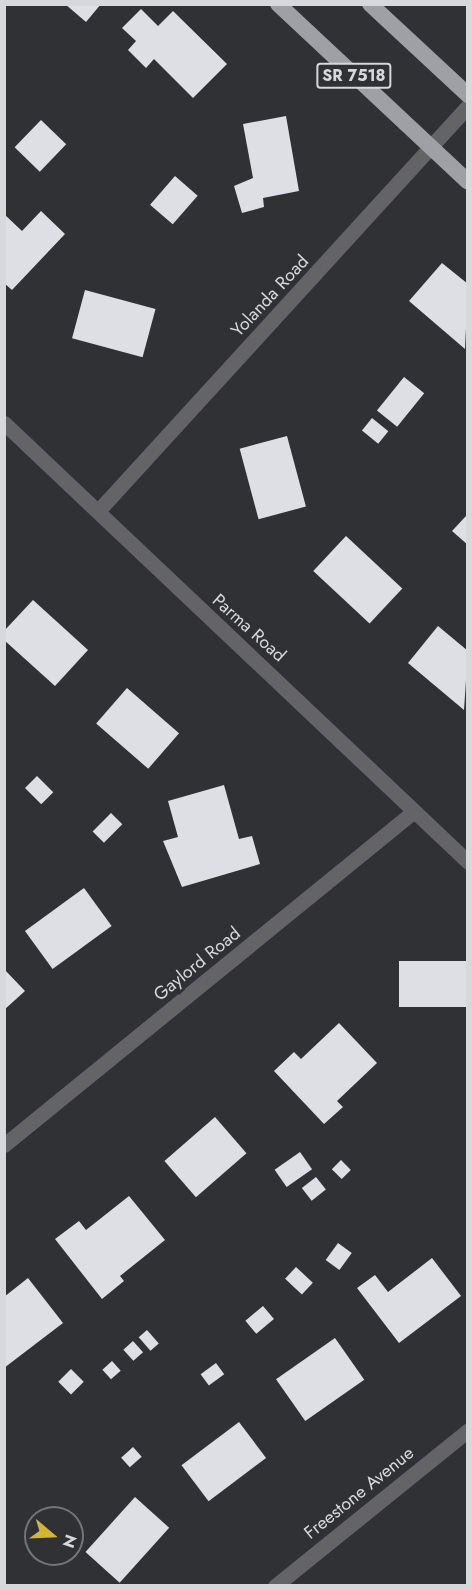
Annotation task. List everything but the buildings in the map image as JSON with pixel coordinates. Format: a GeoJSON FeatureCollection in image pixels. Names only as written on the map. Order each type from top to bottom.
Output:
{"type":"FeatureCollection","features":[{"type":"Feature","properties":{"kind":"highway","name":"SR 7518"},"geometry":{"type":"LineString","coordinates":[[278,4],[468,182]]}},
{"type":"Feature","properties":{"kind":"highway","name":"SR 7518"},"geometry":{"type":"LineString","coordinates":[[370,4],[468,95]]}},
{"type":"Feature","properties":{"kind":"street","name":"Yolanda Road"},"geometry":{"type":"LineString","coordinates":[[98,511],[468,106]]}},
{"type":"Feature","properties":{"kind":"street","name":"Parma Road"},"geometry":{"type":"LineString","coordinates":[[4,423],[468,862]]}},
{"type":"Feature","properties":{"kind":"street","name":"Gaylord Road"},"geometry":{"type":"LineString","coordinates":[[4,1145],[413,812]]}},
{"type":"Feature","properties":{"kind":"street","name":"Freestone Avenue"},"geometry":{"type":"LineString","coordinates":[[275,1586],[468,1430]]}}]}
